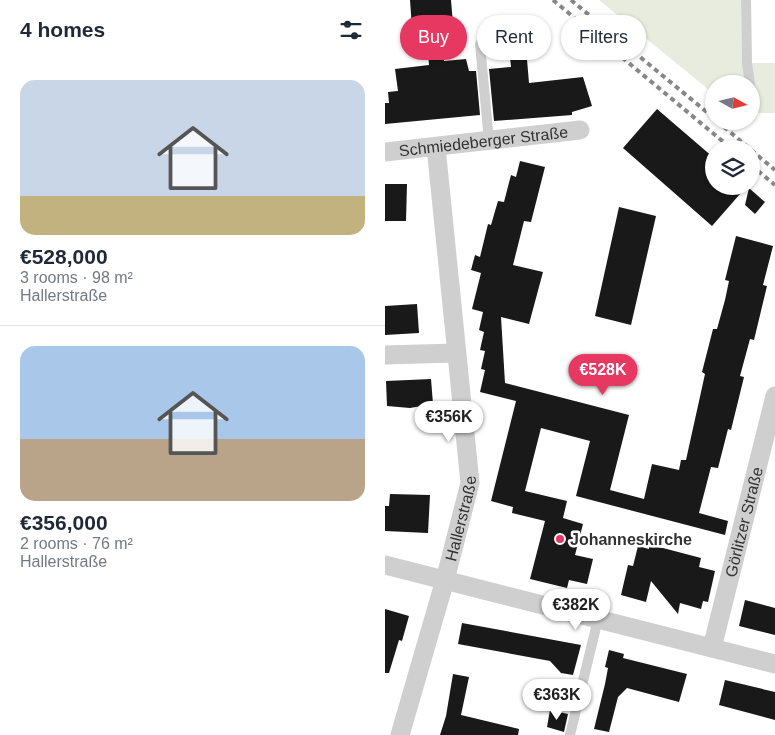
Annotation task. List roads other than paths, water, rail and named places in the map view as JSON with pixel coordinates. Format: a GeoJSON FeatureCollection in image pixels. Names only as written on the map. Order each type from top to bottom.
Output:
{"type":"FeatureCollection","features":[{"type":"Feature","properties":{"kind":"street","name":"Schmiedeberger Straße"},"geometry":{"type":"LineString","coordinates":[[385,152],[580,130]]}},
{"type":"Feature","properties":{"kind":"street","name":"Hallerstraße"},"geometry":{"type":"LineString","coordinates":[[401,735],[445,580],[470,483],[436,147]]}},
{"type":"Feature","properties":{"kind":"street"},"geometry":{"type":"LineString","coordinates":[[385,355],[456,353]]}},
{"type":"Feature","properties":{"kind":"street","name":"Görlitzer Straße"},"geometry":{"type":"LineString","coordinates":[[712,648],[775,396]]}},
{"type":"Feature","properties":{"kind":"street"},"geometry":{"type":"LineString","coordinates":[[385,564],[775,664]]}},
{"type":"Feature","properties":{"kind":"lane"},"geometry":{"type":"LineString","coordinates":[[747,0],[749,75]]}},
{"type":"Feature","properties":{"kind":"lane"},"geometry":{"type":"LineString","coordinates":[[481,60],[489,141]]}},
{"type":"Feature","properties":{"kind":"lane"},"geometry":{"type":"LineString","coordinates":[[570,735],[598,619]]}},
{"type":"Feature","properties":{"kind":"railway"},"geometry":{"type":"LineString","coordinates":[[553,0],[721,140]]}},
{"type":"Feature","properties":{"kind":"railway"},"geometry":{"type":"LineString","coordinates":[[571,0],[705,111]]}},
{"type":"Feature","properties":{"kind":"railway"},"geometry":{"type":"LineString","coordinates":[[728,130],[739,140]]}},
{"type":"Feature","properties":{"kind":"railway"},"geometry":{"type":"LineString","coordinates":[[760,158],[775,170]]}},
{"type":"Feature","properties":{"kind":"railway"},"geometry":{"type":"LineString","coordinates":[[760,172],[775,185]]}},
{"type":"Feature","properties":{"kind":"place","name":"Johanneskirche"},"geometry":{"type":"Point","coordinates":[560,539]}}]}
